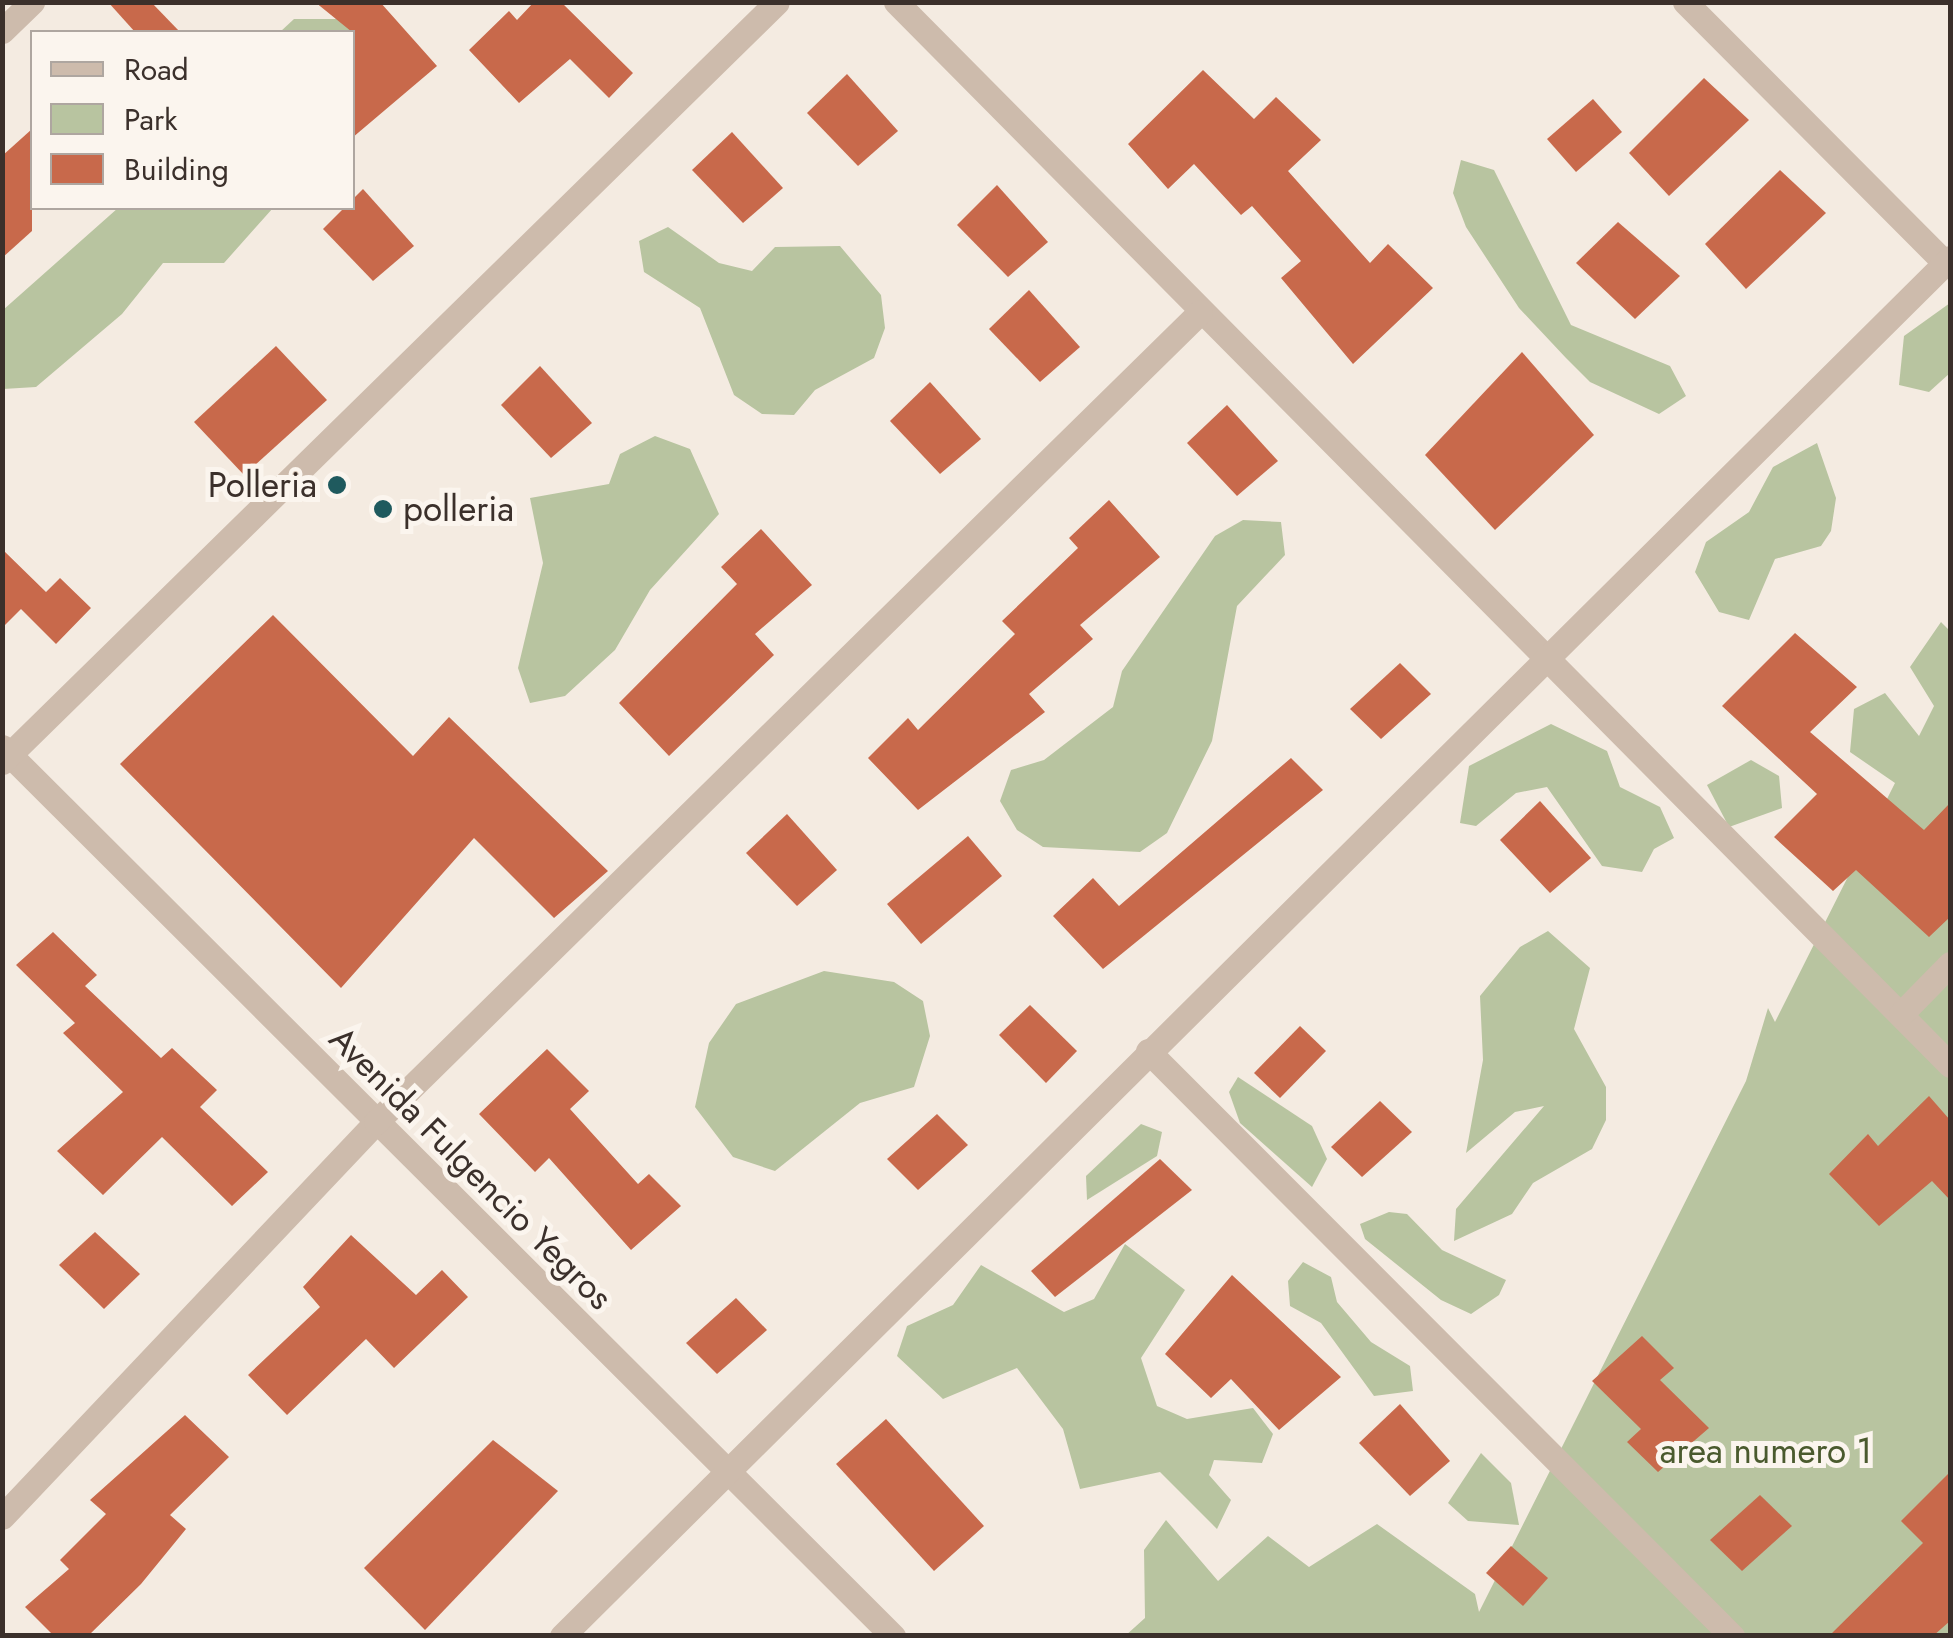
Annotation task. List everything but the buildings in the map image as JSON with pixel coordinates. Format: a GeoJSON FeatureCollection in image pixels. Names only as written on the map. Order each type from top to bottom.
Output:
{"type":"FeatureCollection","features":[{"type":"Feature","properties":{"kind":"street"},"geometry":{"type":"LineString","coordinates":[[2,31],[32,2]]}},
{"type":"Feature","properties":{"kind":"street"},"geometry":{"type":"LineString","coordinates":[[5,755],[777,2]]}},
{"type":"Feature","properties":{"kind":"street"},"geometry":{"type":"LineString","coordinates":[[896,2],[1950,1065]]}},
{"type":"Feature","properties":{"kind":"street"},"geometry":{"type":"LineString","coordinates":[[562,1636],[1948,261],[1686,2]]}},
{"type":"Feature","properties":{"kind":"street"},"geometry":{"type":"LineString","coordinates":[[2,1516],[376,1122],[1200,312]]}},
{"type":"Feature","properties":{"kind":"street","name":"Avenida Fulgencio Yegros"},"geometry":{"type":"LineString","coordinates":[[5,755],[893,1636]]}},
{"type":"Feature","properties":{"kind":"street"},"geometry":{"type":"LineString","coordinates":[[1900,1014],[1950,964]]}},
{"type":"Feature","properties":{"kind":"street"},"geometry":{"type":"LineString","coordinates":[[1148,1051],[1732,1636]]}},
{"type":"Feature","properties":{"kind":"green space"},"geometry":{"type":"Polygon","coordinates":[[[294,19],[364,19],[354,30],[282,30],[294,19]]]}},
{"type":"Feature","properties":{"kind":"green space"},"geometry":{"type":"Polygon","coordinates":[[[1461,160],[1494,170],[1571,325],[1670,366],[1686,396],[1659,414],[1590,382],[1566,358],[1519,308],[1466,227],[1453,193],[1461,160]]]}},
{"type":"Feature","properties":{"kind":"green space"},"geometry":{"type":"Polygon","coordinates":[[[116,210],[271,210],[224,263],[163,263],[122,314],[36,387],[3,389],[3,310],[116,210]]]}},
{"type":"Feature","properties":{"kind":"green space"},"geometry":{"type":"Polygon","coordinates":[[[668,227],[719,263],[752,271],[775,247],[840,246],[881,295],[885,328],[874,358],[815,390],[794,415],[762,414],[734,395],[700,308],[644,272],[639,241],[668,227]]]}},
{"type":"Feature","properties":{"kind":"green space"},"geometry":{"type":"Polygon","coordinates":[[[1950,303],[1950,373],[1929,392],[1899,385],[1904,336],[1950,303]]]}},
{"type":"Feature","properties":{"kind":"green space"},"geometry":{"type":"Polygon","coordinates":[[[655,436],[690,449],[719,514],[650,590],[615,650],[565,696],[530,703],[518,668],[543,563],[530,498],[609,484],[620,454],[655,436]]]}},
{"type":"Feature","properties":{"kind":"green space"},"geometry":{"type":"Polygon","coordinates":[[[1817,443],[1836,498],[1831,531],[1821,546],[1775,559],[1749,620],[1719,612],[1695,572],[1706,542],[1749,512],[1773,467],[1817,443]]]}},
{"type":"Feature","properties":{"kind":"green space"},"geometry":{"type":"Polygon","coordinates":[[[1243,520],[1281,522],[1285,555],[1237,606],[1212,741],[1167,833],[1140,852],[1043,847],[1017,830],[1000,801],[1011,770],[1044,760],[1113,707],[1122,671],[1215,536],[1243,520]]]}},
{"type":"Feature","properties":{"kind":"green space","name":"area numero 1"},"geometry":{"type":"Polygon","coordinates":[[[1941,622],[1950,631],[1950,1635],[1125,1636],[1145,1618],[1144,1550],[1166,1520],[1218,1581],[1268,1536],[1309,1567],[1377,1524],[1475,1594],[1479,1612],[1746,1081],[1768,1008],[1775,1022],[1895,783],[1850,752],[1854,709],[1885,693],[1919,736],[1934,706],[1910,667],[1941,622]]]}},
{"type":"Feature","properties":{"kind":"green space"},"geometry":{"type":"Polygon","coordinates":[[[1551,724],[1607,751],[1620,787],[1660,807],[1674,838],[1654,849],[1642,872],[1602,866],[1547,787],[1516,793],[1476,826],[1460,823],[1469,766],[1551,724]]]}},
{"type":"Feature","properties":{"kind":"green space"},"geometry":{"type":"Polygon","coordinates":[[[1751,760],[1779,776],[1782,808],[1729,827],[1707,785],[1751,760]]]}},
{"type":"Feature","properties":{"kind":"green space"},"geometry":{"type":"Polygon","coordinates":[[[1548,931],[1590,968],[1574,1029],[1606,1087],[1606,1120],[1592,1149],[1533,1183],[1512,1214],[1454,1241],[1456,1209],[1544,1106],[1515,1112],[1466,1153],[1483,1060],[1480,996],[1520,947],[1548,931]]]}},
{"type":"Feature","properties":{"kind":"green space"},"geometry":{"type":"Polygon","coordinates":[[[824,971],[894,982],[923,1001],[930,1036],[914,1087],[860,1103],[775,1171],[733,1157],[695,1107],[709,1043],[736,1004],[824,971]]]}},
{"type":"Feature","properties":{"kind":"green space"},"geometry":{"type":"Polygon","coordinates":[[[1238,1077],[1312,1126],[1327,1159],[1312,1187],[1240,1123],[1229,1092],[1238,1077]]]}},
{"type":"Feature","properties":{"kind":"green space"},"geometry":{"type":"Polygon","coordinates":[[[1141,1124],[1162,1132],[1157,1156],[1087,1200],[1086,1176],[1141,1124]]]}},
{"type":"Feature","properties":{"kind":"green space"},"geometry":{"type":"Polygon","coordinates":[[[1389,1212],[1407,1214],[1442,1250],[1506,1280],[1499,1295],[1471,1314],[1441,1300],[1365,1239],[1360,1224],[1389,1212]]]}},
{"type":"Feature","properties":{"kind":"green space"},"geometry":{"type":"Polygon","coordinates":[[[1125,1244],[1185,1290],[1141,1358],[1157,1406],[1187,1419],[1253,1408],[1273,1434],[1262,1463],[1214,1460],[1209,1475],[1231,1500],[1217,1529],[1160,1472],[1080,1489],[1063,1429],[1017,1368],[943,1399],[897,1356],[907,1326],[953,1305],[981,1265],[1064,1312],[1094,1299],[1125,1244]]]}},
{"type":"Feature","properties":{"kind":"green space"},"geometry":{"type":"Polygon","coordinates":[[[1303,1262],[1331,1277],[1337,1302],[1371,1342],[1410,1366],[1413,1391],[1374,1396],[1321,1323],[1290,1306],[1288,1281],[1303,1262]]]}},
{"type":"Feature","properties":{"kind":"green space"},"geometry":{"type":"Polygon","coordinates":[[[1481,1453],[1511,1483],[1519,1525],[1468,1521],[1448,1503],[1481,1453]]]}},
{"type":"Feature","properties":{"kind":"place","name":"Polleria"},"geometry":{"type":"Point","coordinates":[337,485]}},
{"type":"Feature","properties":{"kind":"place","name":"polleria"},"geometry":{"type":"Point","coordinates":[383,509]}}]}
